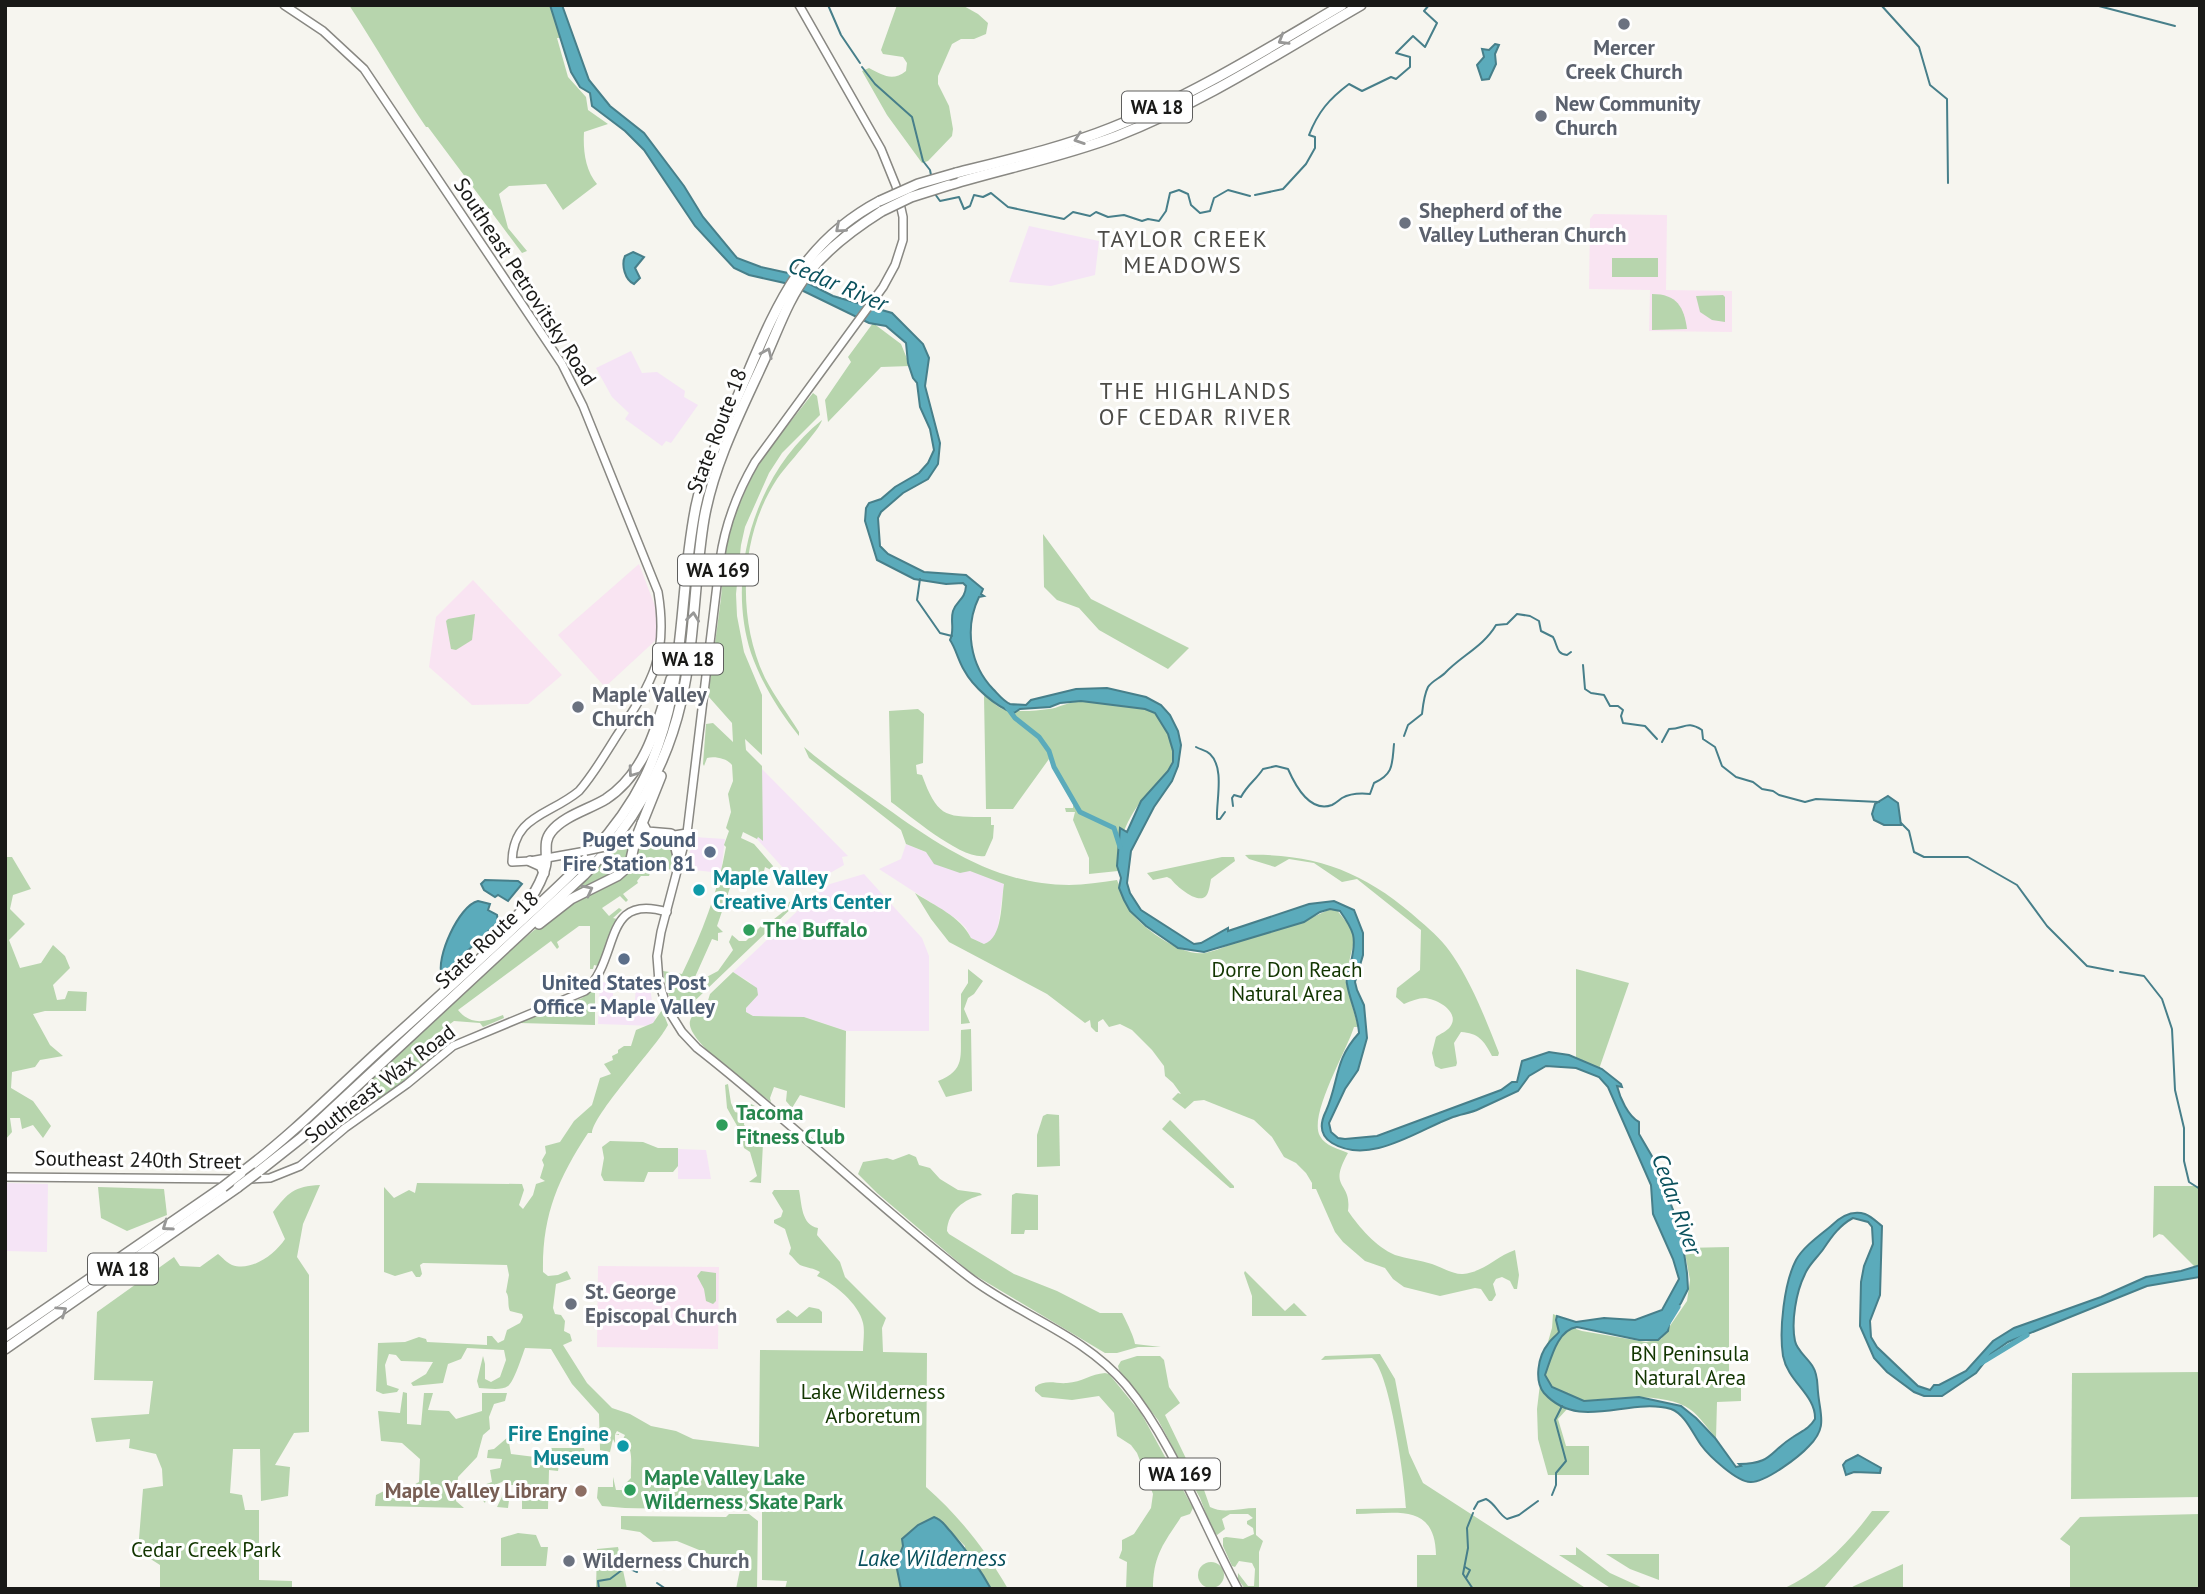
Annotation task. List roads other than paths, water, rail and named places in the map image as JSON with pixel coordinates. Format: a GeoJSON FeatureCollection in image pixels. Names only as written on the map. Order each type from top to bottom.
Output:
{"type":"FeatureCollection","features":[{"type":"Feature","properties":{"kind":"highway","name":"State Route 18"},"geometry":{"type":"LineString","coordinates":[[5,1337],[223,1187],[255,1162],[578,868],[621,817],[643,779],[662,737],[677,678],[696,507],[702,485],[715,449],[782,307],[810,263],[881,206],[918,184],[1051,148],[1111,128],[1225,72],[1342,5]]}},
{"type":"Feature","properties":{"kind":"highway","name":"State Route 18"},"geometry":{"type":"LineString","coordinates":[[881,206],[1070,153],[1158,118],[1256,68],[1361,5]]}},
{"type":"Feature","properties":{"kind":"highway","name":"State Route 18"},"geometry":{"type":"LineString","coordinates":[[5,1349],[239,1187],[301,1138],[593,866],[635,812],[656,776],[672,737],[682,702],[701,541],[711,488],[782,307]]}},
{"type":"Feature","properties":{"kind":"highway"},"geometry":{"type":"LineString","coordinates":[[544,874],[539,860],[553,830],[614,793],[629,778],[646,752],[671,678],[683,615]]}},
{"type":"Feature","properties":{"kind":"highway"},"geometry":{"type":"LineString","coordinates":[[493,959],[571,899],[621,873],[631,859],[635,841],[677,733],[687,670]]}},
{"type":"Feature","properties":{"kind":"highway"},"geometry":{"type":"LineString","coordinates":[[642,823],[647,832],[671,834]]}},
{"type":"Feature","properties":{"kind":"highway"},"geometry":{"type":"LineString","coordinates":[[539,860],[544,874]]}},
{"type":"Feature","properties":{"kind":"highway"},"geometry":{"type":"LineString","coordinates":[[413,1021],[518,915],[544,874]]}},
{"type":"Feature","properties":{"kind":"main road","name":"Southeast Petrovitsky Road"},"geometry":{"type":"LineString","coordinates":[[284,5],[323,31],[364,69],[562,364],[583,406],[658,592],[662,643],[654,674],[646,690],[587,782],[569,799],[527,824],[516,836],[513,845]]}},
{"type":"Feature","properties":{"kind":"main road","name":"WA 169"},"geometry":{"type":"LineString","coordinates":[[799,5],[890,168],[901,204],[903,240],[898,259],[874,299],[755,462],[738,493],[727,522],[721,550],[687,832],[658,944],[658,976],[667,1007],[682,1032],[697,1048],[971,1279],[1078,1342],[1124,1382],[1153,1423],[1238,1589]]}},
{"type":"Feature","properties":{"kind":"main road"},"geometry":{"type":"LineString","coordinates":[[513,845],[512,862],[539,860],[687,832]]}},
{"type":"Feature","properties":{"kind":"main road"},"geometry":{"type":"LineString","coordinates":[[652,838],[672,842],[678,854],[679,866]]}},
{"type":"Feature","properties":{"kind":"main road"},"geometry":{"type":"LineString","coordinates":[[513,845],[520,858],[539,860]]}},
{"type":"Feature","properties":{"kind":"main road","name":"Southeast Wax Road"},"geometry":{"type":"LineString","coordinates":[[270,1178],[300,1166],[345,1128],[399,1091],[453,1046],[584,990],[600,973],[618,926],[628,912],[645,907],[667,912]]}},
{"type":"Feature","properties":{"kind":"main road","name":"Southeast 240th Street"},"geometry":{"type":"LineString","coordinates":[[5,1177],[270,1178]]}},
{"type":"Feature","properties":{"kind":"water"},"geometry":{"type":"Polygon","coordinates":[[[550,5],[562,5],[589,80],[610,106],[644,133],[684,186],[703,217],[737,258],[788,273],[833,296],[892,313],[923,344],[929,358],[925,386],[940,443],[938,464],[928,479],[903,493],[881,512],[878,518],[880,546],[888,554],[924,572],[966,575],[983,589],[981,594],[984,596],[979,597],[974,609],[972,646],[979,669],[993,689],[1010,704],[1026,705],[1031,700],[1076,689],[1107,688],[1146,697],[1161,705],[1170,715],[1181,745],[1178,766],[1131,851],[1127,883],[1141,910],[1194,944],[1228,928],[1228,931],[1309,904],[1334,901],[1354,910],[1363,933],[1363,955],[1355,982],[1364,1005],[1367,1038],[1358,1070],[1345,1089],[1329,1123],[1331,1132],[1338,1138],[1345,1139],[1377,1136],[1501,1090],[1512,1082],[1517,1082],[1522,1061],[1549,1052],[1569,1055],[1602,1069],[1621,1084],[1622,1087],[1617,1086],[1620,1096],[1628,1111],[1639,1122],[1639,1134],[1653,1158],[1675,1215],[1682,1239],[1688,1289],[1670,1319],[1668,1331],[1658,1340],[1639,1340],[1577,1327],[1570,1329],[1556,1346],[1545,1375],[1552,1387],[1584,1401],[1639,1397],[1681,1406],[1715,1438],[1736,1467],[1764,1459],[1808,1428],[1815,1419],[1807,1395],[1790,1373],[1783,1356],[1782,1333],[1788,1281],[1796,1260],[1807,1246],[1838,1220],[1851,1214],[1865,1214],[1882,1226],[1880,1295],[1870,1321],[1871,1337],[1877,1347],[1918,1386],[1930,1390],[1934,1385],[1966,1371],[1993,1341],[2014,1328],[2101,1297],[2146,1277],[2200,1265],[2200,1277],[2147,1286],[2008,1342],[1991,1354],[1976,1373],[1942,1396],[1924,1396],[1887,1372],[1874,1358],[1860,1326],[1861,1282],[1873,1244],[1872,1227],[1868,1222],[1853,1218],[1837,1231],[1811,1264],[1799,1289],[1794,1316],[1795,1341],[1816,1373],[1821,1427],[1804,1451],[1782,1468],[1757,1481],[1739,1478],[1710,1456],[1685,1420],[1671,1409],[1655,1406],[1588,1412],[1558,1404],[1544,1393],[1538,1375],[1545,1349],[1559,1332],[1557,1316],[1576,1322],[1604,1318],[1635,1320],[1662,1310],[1679,1279],[1653,1214],[1651,1185],[1608,1087],[1599,1077],[1576,1068],[1546,1066],[1529,1076],[1518,1091],[1394,1143],[1362,1150],[1347,1149],[1328,1140],[1323,1133],[1323,1120],[1345,1052],[1359,1033],[1347,981],[1354,940],[1345,918],[1340,911],[1330,909],[1304,922],[1204,952],[1178,948],[1146,926],[1130,911],[1119,888],[1121,878],[1117,866],[1120,828],[1127,832],[1141,801],[1173,762],[1168,734],[1155,713],[1145,709],[1081,701],[1020,709],[1014,713],[993,701],[973,683],[950,640],[953,611],[966,586],[963,583],[946,584],[914,579],[877,560],[865,521],[869,503],[881,499],[919,473],[934,450],[930,429],[920,407],[917,383],[908,363],[906,343],[886,326],[869,323],[789,284],[749,275],[734,268],[695,226],[644,150],[625,131],[592,106],[590,93],[580,87],[571,72],[550,5]]]}},
{"type":"Feature","properties":{"kind":"water"},"geometry":{"type":"Polygon","coordinates":[[[1495,44],[1499,45],[1495,54],[1496,64],[1489,79],[1482,80],[1477,65],[1484,57],[1482,49],[1489,50],[1495,44]]]}},
{"type":"Feature","properties":{"kind":"water"},"geometry":{"type":"Polygon","coordinates":[[[633,252],[644,257],[635,268],[640,278],[634,284],[626,276],[623,264],[625,256],[633,252]]]}},
{"type":"Feature","properties":{"kind":"water"},"geometry":{"type":"Polygon","coordinates":[[[1888,796],[1898,803],[1901,825],[1884,825],[1874,820],[1872,814],[1875,804],[1888,796]]]}},
{"type":"Feature","properties":{"kind":"water"},"geometry":{"type":"Polygon","coordinates":[[[485,880],[518,881],[522,884],[508,901],[484,890],[481,884],[485,880]]]}},
{"type":"Feature","properties":{"kind":"water"},"geometry":{"type":"Polygon","coordinates":[[[478,901],[490,904],[488,910],[497,915],[498,922],[442,975],[442,957],[450,934],[463,912],[478,901]]]}},
{"type":"Feature","properties":{"kind":"water"},"geometry":{"type":"Polygon","coordinates":[[[1858,1455],[1881,1468],[1880,1473],[1854,1472],[1846,1475],[1843,1465],[1858,1455]]]}},
{"type":"Feature","properties":{"kind":"water","name":"Lake Wilderness"},"geometry":{"type":"Polygon","coordinates":[[[934,1517],[943,1523],[962,1546],[991,1589],[901,1589],[896,1564],[903,1546],[902,1539],[918,1525],[934,1517]]]}},
{"type":"Feature","properties":{"kind":"waterway"},"geometry":{"type":"LineString","coordinates":[[828,5],[841,35],[860,63]]}},
{"type":"Feature","properties":{"kind":"waterway"},"geometry":{"type":"LineString","coordinates":[[1255,195],[1283,189],[1306,164],[1315,148],[1315,137],[1309,135],[1316,119],[1325,106],[1349,84],[1362,91],[1391,77],[1396,79],[1410,67],[1410,57],[1396,53],[1413,36],[1425,47],[1437,23],[1424,11],[1429,5]]}},
{"type":"Feature","properties":{"kind":"waterway"},"geometry":{"type":"LineString","coordinates":[[1881,5],[1919,47],[1930,85],[1947,99],[1948,183]]}},
{"type":"Feature","properties":{"kind":"waterway"},"geometry":{"type":"LineString","coordinates":[[2095,5],[2175,26]]}},
{"type":"Feature","properties":{"kind":"waterway"},"geometry":{"type":"LineString","coordinates":[[862,67],[875,84],[912,117],[923,161],[931,175]]}},
{"type":"Feature","properties":{"kind":"waterway"},"geometry":{"type":"LineString","coordinates":[[935,194],[940,201],[959,197],[964,209],[970,206],[974,195],[983,197],[991,193],[1008,207],[1064,219],[1073,212],[1090,216],[1096,212],[1108,217],[1124,215],[1142,221],[1159,221],[1166,211],[1170,193],[1179,190],[1188,194],[1191,205],[1200,213],[1210,211],[1214,198],[1228,190],[1250,196]]}},
{"type":"Feature","properties":{"kind":"waterway"},"geometry":{"type":"LineString","coordinates":[[920,579],[917,600],[940,633],[952,636]]}},
{"type":"Feature","properties":{"kind":"waterway"},"geometry":{"type":"LineString","coordinates":[[1404,736],[1408,725],[1422,714],[1430,685],[1479,645],[1496,625],[1507,624],[1517,614],[1539,621],[1541,631],[1553,637],[1561,653],[1567,655],[1571,652]]}},
{"type":"Feature","properties":{"kind":"waterway"},"geometry":{"type":"LineString","coordinates":[[1583,665],[1585,689],[1604,695],[1610,706],[1618,706],[1623,710],[1623,723],[1645,726],[1657,739]]}},
{"type":"Feature","properties":{"kind":"waterway","name":"Cedar River"},"geometry":{"type":"LineString","coordinates":[[1007,707],[1015,718],[1039,737],[1049,751],[1054,767],[1080,812],[1114,828],[1120,847]]}},
{"type":"Feature","properties":{"kind":"waterway"},"geometry":{"type":"LineString","coordinates":[[1662,742],[1669,729],[1692,726],[1702,730],[1703,739],[1715,747],[1722,766],[1736,777],[1753,782],[1762,789],[1805,802],[1816,799],[1879,802]]}},
{"type":"Feature","properties":{"kind":"waterway"},"geometry":{"type":"LineString","coordinates":[[1233,806],[1234,795],[1241,797],[1263,769],[1276,766],[1288,769],[1304,796],[1317,805],[1332,805],[1352,794],[1370,794],[1374,783],[1381,780],[1391,768],[1394,744]]}},
{"type":"Feature","properties":{"kind":"waterway"},"geometry":{"type":"LineString","coordinates":[[1196,747],[1215,760],[1219,776],[1217,819],[1225,812]]}},
{"type":"Feature","properties":{"kind":"waterway"},"geometry":{"type":"LineString","coordinates":[[1901,823],[1909,831],[1914,852],[1924,857],[1968,857],[2017,885],[2047,926],[2087,966],[2113,971]]}},
{"type":"Feature","properties":{"kind":"waterway"},"geometry":{"type":"LineString","coordinates":[[2120,972],[2144,976],[2162,999],[2172,1029],[2175,1090],[2184,1128],[2184,1161],[2189,1182],[2200,1189]]}},
{"type":"Feature","properties":{"kind":"waterway","name":"Cedar River"},"geometry":{"type":"LineString","coordinates":[[1665,1328],[1678,1307]]}},
{"type":"Feature","properties":{"kind":"waterway","name":"Cedar River"},"geometry":{"type":"LineString","coordinates":[[1981,1363],[2027,1335]]}},
{"type":"Feature","properties":{"kind":"waterway"},"geometry":{"type":"LineString","coordinates":[[1552,1495],[1556,1485],[1556,1473],[1566,1461],[1555,1420],[1562,1406]]}},
{"type":"Feature","properties":{"kind":"waterway"},"geometry":{"type":"LineString","coordinates":[[1474,1509],[1478,1502],[1486,1499],[1507,1519],[1519,1515],[1538,1501]]}},
{"type":"Feature","properties":{"kind":"waterway"},"geometry":{"type":"LineString","coordinates":[[1473,1513],[1467,1528],[1468,1548],[1463,1574],[1473,1589]]}},
{"type":"Feature","properties":{"kind":"waterway"},"geometry":{"type":"LineString","coordinates":[[599,1589],[598,1581],[610,1579],[626,1567],[637,1572]]}},
{"type":"Feature","properties":{"kind":"waterway"},"geometry":{"type":"LineString","coordinates":[[1465,1567],[1470,1570],[1466,1578]]}},
{"type":"Feature","properties":{"kind":"waterway"},"geometry":{"type":"LineString","coordinates":[[657,1583],[666,1589]]}},
{"type":"Feature","properties":{"kind":"place","name":"Mercer Creek Church"},"geometry":{"type":"Point","coordinates":[1624,24]}},
{"type":"Feature","properties":{"kind":"place","name":"New Community Church"},"geometry":{"type":"Point","coordinates":[1541,116]}},
{"type":"Feature","properties":{"kind":"place","name":"Shepherd of the Valley Lutheran Church"},"geometry":{"type":"Point","coordinates":[1405,223]}},
{"type":"Feature","properties":{"kind":"place","name":"Maple Valley Church"},"geometry":{"type":"Point","coordinates":[578,707]}},
{"type":"Feature","properties":{"kind":"place","name":"Puget Sound Fire Station 81"},"geometry":{"type":"Point","coordinates":[710,852]}},
{"type":"Feature","properties":{"kind":"place","name":"Maple Valley Creative Arts Center"},"geometry":{"type":"Point","coordinates":[699,890]}},
{"type":"Feature","properties":{"kind":"place","name":"The Buffalo"},"geometry":{"type":"Point","coordinates":[749,930]}},
{"type":"Feature","properties":{"kind":"place","name":"United States Post Office - Maple Valley"},"geometry":{"type":"Point","coordinates":[624,959]}},
{"type":"Feature","properties":{"kind":"place","name":"Tacoma Fitness Club"},"geometry":{"type":"Point","coordinates":[722,1125]}},
{"type":"Feature","properties":{"kind":"place","name":"St. George Episcopal Church"},"geometry":{"type":"Point","coordinates":[571,1304]}},
{"type":"Feature","properties":{"kind":"place","name":"Fire Engine Museum"},"geometry":{"type":"Point","coordinates":[623,1446]}},
{"type":"Feature","properties":{"kind":"place","name":"Maple Valley Lake Wilderness Skate Park"},"geometry":{"type":"Point","coordinates":[630,1490]}},
{"type":"Feature","properties":{"kind":"place","name":"Maple Valley Library"},"geometry":{"type":"Point","coordinates":[581,1491]}},
{"type":"Feature","properties":{"kind":"place","name":"Wilderness Church"},"geometry":{"type":"Point","coordinates":[569,1561]}},
{"type":"Feature","properties":{"kind":"district","name":"TAYLOR CREEK MEADOWS"},"geometry":{"type":"Point","coordinates":[1183,252]}},
{"type":"Feature","properties":{"kind":"district","name":"THE HIGHLANDS OF CEDAR RIVER"},"geometry":{"type":"Point","coordinates":[1196,404]}},
{"type":"Feature","properties":{"kind":"park label","name":"Dorre Don Reach Natural Area"},"geometry":{"type":"Point","coordinates":[1287,982]}},
{"type":"Feature","properties":{"kind":"park label","name":"BN Peninsula Natural Area"},"geometry":{"type":"Point","coordinates":[1690,1366]}},
{"type":"Feature","properties":{"kind":"park label","name":"Lake Wilderness Arboretum"},"geometry":{"type":"Point","coordinates":[873,1404]}},
{"type":"Feature","properties":{"kind":"park label","name":"Cedar Creek Park"},"geometry":{"type":"Point","coordinates":[206,1550]}}]}
